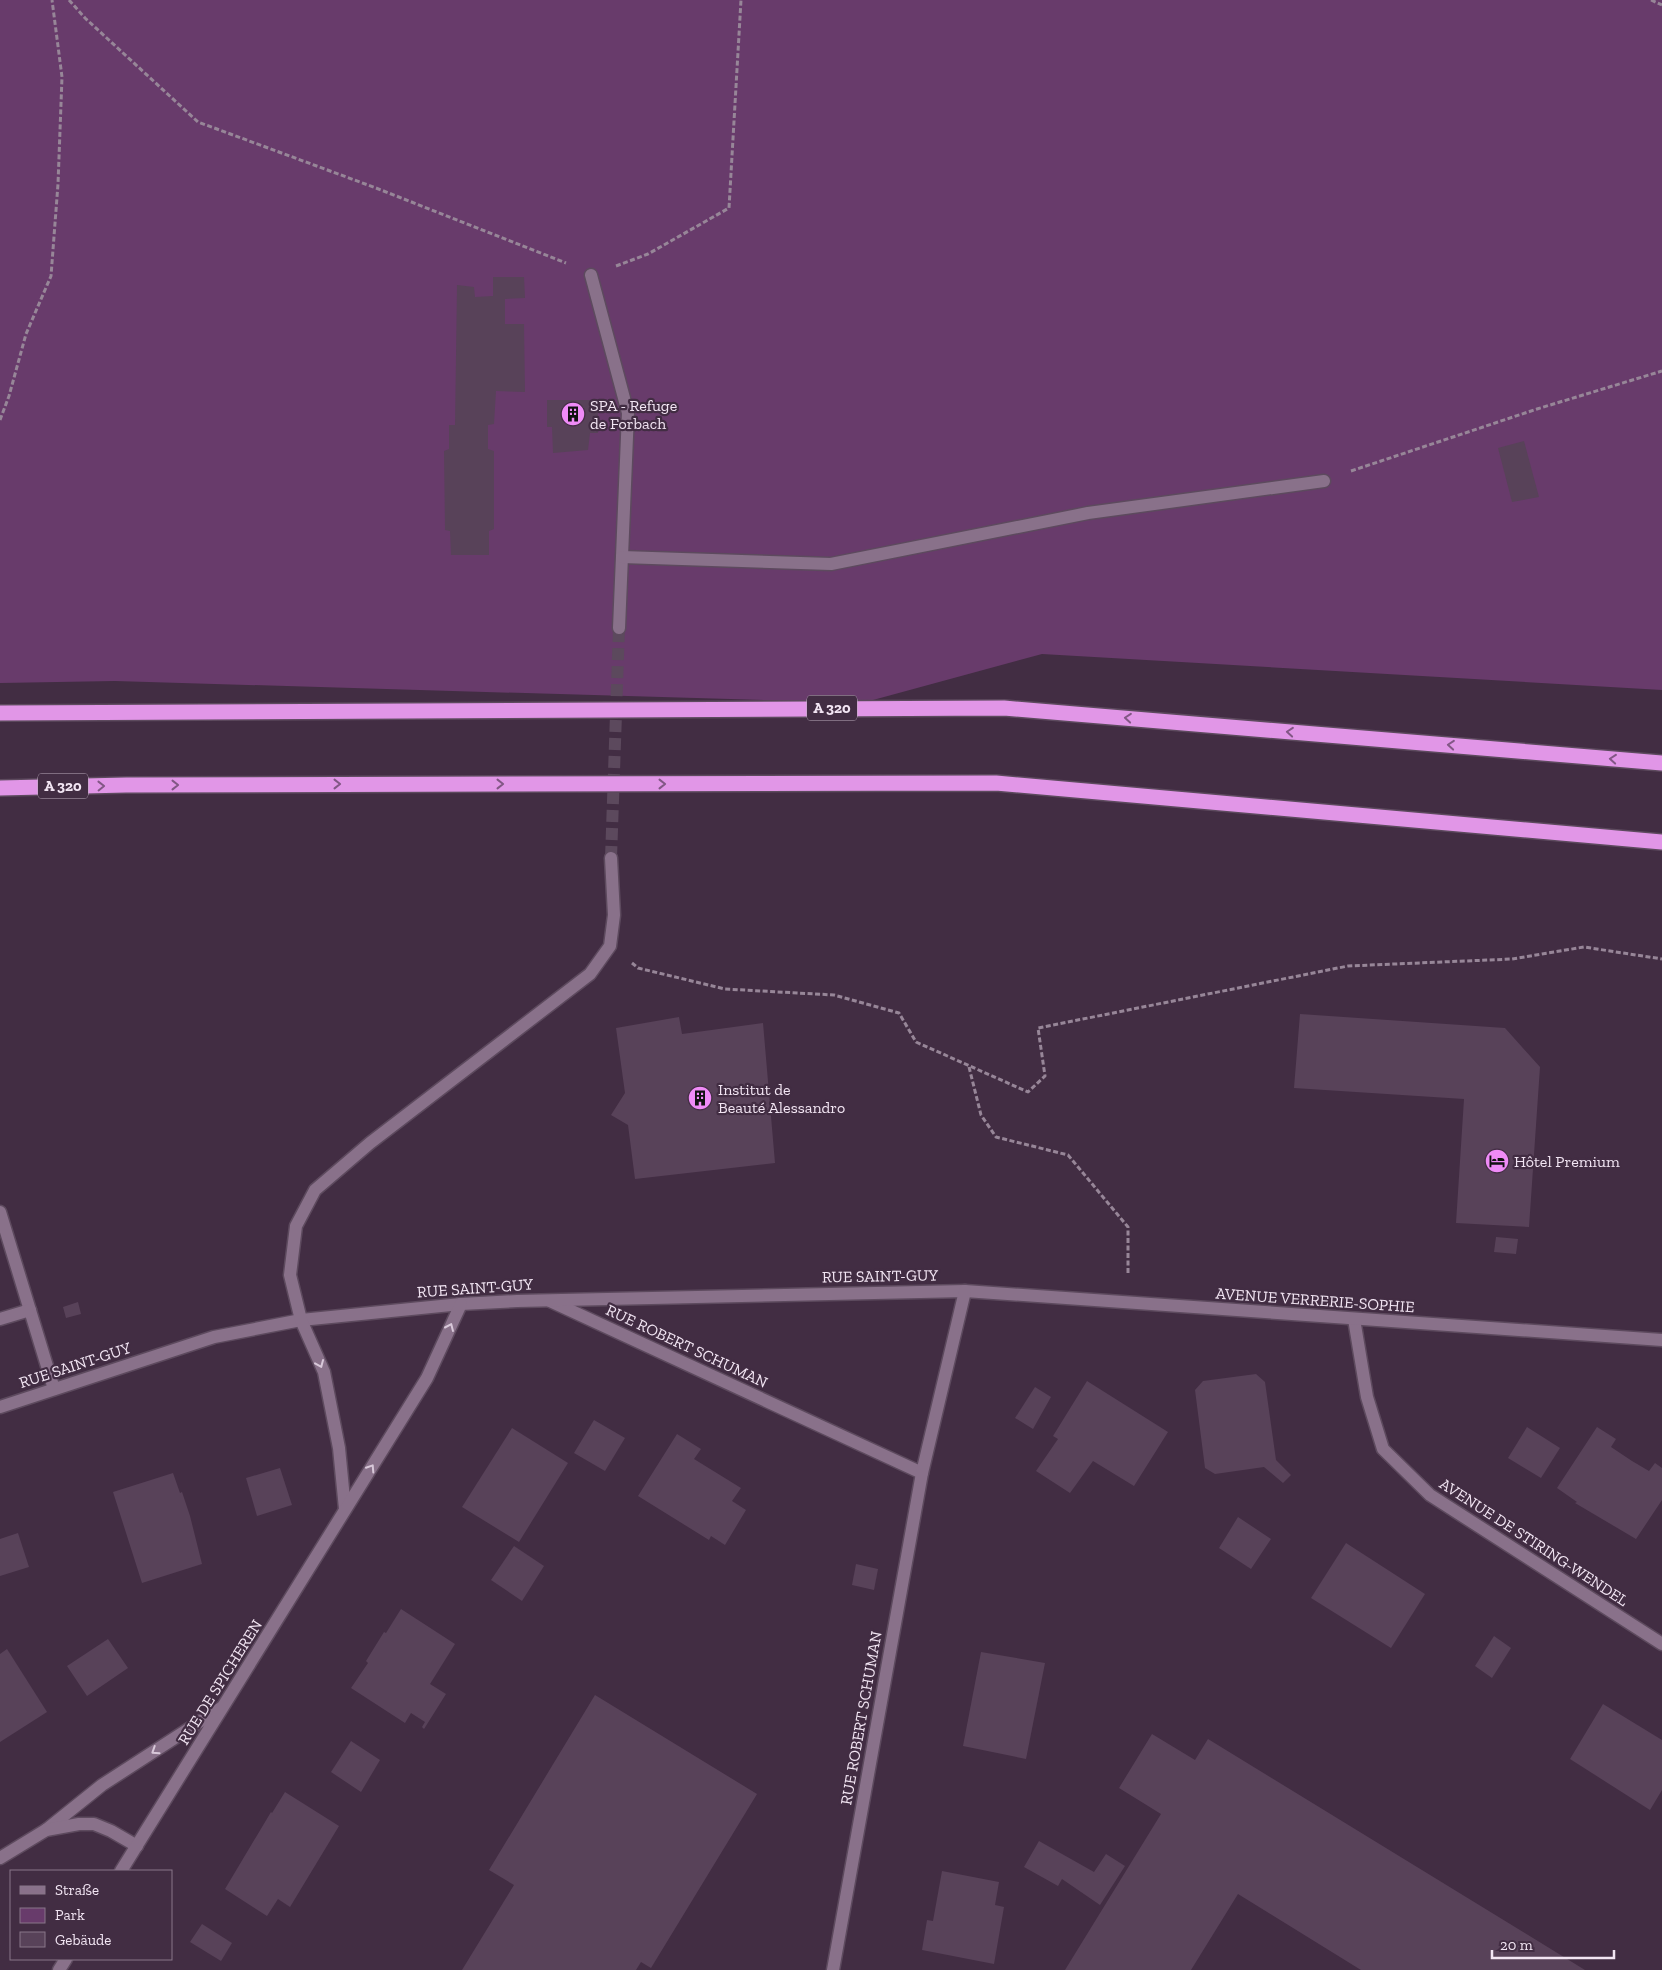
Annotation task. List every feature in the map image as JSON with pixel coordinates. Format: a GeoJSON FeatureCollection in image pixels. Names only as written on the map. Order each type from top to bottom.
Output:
{"type":"FeatureCollection","features":[{"type":"Feature","properties":{"kind":"highway","name":"A 320"},"geometry":{"type":"LineString","coordinates":[[0,713],[1004,708],[1662,763]]}},
{"type":"Feature","properties":{"kind":"highway","name":"A 320"},"geometry":{"type":"LineString","coordinates":[[0,788],[126,785],[996,783],[1662,842]]}},
{"type":"Feature","properties":{"kind":"street"},"geometry":{"type":"LineString","coordinates":[[592,275],[628,414],[619,628]]}},
{"type":"Feature","properties":{"kind":"street"},"geometry":{"type":"LineString","coordinates":[[622,557],[831,564],[1088,513],[1324,480]]}},
{"type":"Feature","properties":{"kind":"street"},"geometry":{"type":"LineString","coordinates":[[345,1509],[339,1448],[324,1372],[301,1320],[290,1275],[296,1226],[315,1190],[378,1137],[590,974],[610,946],[614,915],[612,858]]}},
{"type":"Feature","properties":{"kind":"street"},"geometry":{"type":"LineString","coordinates":[[0,1212],[54,1389]]}},
{"type":"Feature","properties":{"kind":"street","name":"RUE SAINT-GUY"},"geometry":{"type":"LineString","coordinates":[[0,1407],[214,1337],[301,1320],[461,1304],[548,1300],[965,1291]]}},
{"type":"Feature","properties":{"kind":"street","name":"AVENUE VERRERIE-SOPHIE"},"geometry":{"type":"LineString","coordinates":[[965,1291],[1662,1340]]}},
{"type":"Feature","properties":{"kind":"street","name":"RUE ROBERT SCHUMAN"},"geometry":{"type":"LineString","coordinates":[[833,1970],[922,1473],[965,1291]]}},
{"type":"Feature","properties":{"kind":"street","name":"RUE ROBERT SCHUMAN"},"geometry":{"type":"LineString","coordinates":[[548,1300],[922,1473]]}},
{"type":"Feature","properties":{"kind":"street","name":"RUE DE SPICHEREN"},"geometry":{"type":"LineString","coordinates":[[122,1870],[427,1378],[461,1304]]}},
{"type":"Feature","properties":{"kind":"street"},"geometry":{"type":"LineString","coordinates":[[0,1319],[30,1310]]}},
{"type":"Feature","properties":{"kind":"street","name":"AVENUE DE STIRING-WENDEL"},"geometry":{"type":"LineString","coordinates":[[1354,1319],[1367,1397],[1383,1449],[1430,1495],[1662,1644]]}},
{"type":"Feature","properties":{"kind":"street"},"geometry":{"type":"LineString","coordinates":[[0,1858],[46,1830],[102,1785],[225,1705]]}},
{"type":"Feature","properties":{"kind":"street"},"geometry":{"type":"LineString","coordinates":[[46,1830],[79,1824],[94,1824],[111,1831],[136,1846]]}},
{"type":"Feature","properties":{"kind":"path"},"geometry":{"type":"LineString","coordinates":[[0,420],[9,396],[26,334],[51,276],[58,184],[62,77],[52,0]]}},
{"type":"Feature","properties":{"kind":"path"},"geometry":{"type":"LineString","coordinates":[[69,0],[85,18],[198,122],[536,250],[592,275],[648,254],[729,208],[740,0]]}},
{"type":"Feature","properties":{"kind":"path"},"geometry":{"type":"LineString","coordinates":[[1651,0],[1662,5]]}},
{"type":"Feature","properties":{"kind":"path"},"geometry":{"type":"LineString","coordinates":[[1324,480],[1537,409],[1662,371]]}},
{"type":"Feature","properties":{"kind":"path"},"geometry":{"type":"LineString","coordinates":[[610,946],[638,968],[725,989],[834,995],[899,1013],[916,1042],[1028,1092],[1045,1076],[1038,1028],[1348,966],[1512,959],[1584,948],[1662,959]]}},
{"type":"Feature","properties":{"kind":"path"},"geometry":{"type":"LineString","coordinates":[[969,1066],[980,1115],[996,1137],[1068,1155],[1128,1227],[1128,1302]]}},
{"type":"Feature","properties":{"kind":"green space"},"geometry":{"type":"Polygon","coordinates":[[[0,0],[1662,0],[1662,690],[1042,654],[862,703],[115,681],[0,683],[0,0]]]}},
{"type":"Feature","properties":{"kind":"building"},"geometry":{"type":"Polygon","coordinates":[[[493,277],[524,277],[525,298],[505,299],[505,324],[524,324],[525,392],[496,391],[494,424],[488,425],[488,449],[494,451],[494,529],[489,531],[489,555],[451,555],[450,531],[445,530],[444,451],[449,449],[449,425],[455,425],[457,285],[474,287],[475,297],[493,296],[493,277]]]}},
{"type":"Feature","properties":{"kind":"building","name":"SPA - Refuge de Forbach"},"geometry":{"type":"Polygon","coordinates":[[[547,400],[598,400],[598,433],[590,433],[588,450],[553,453],[552,427],[547,427],[547,400]]]}},
{"type":"Feature","properties":{"kind":"building"},"geometry":{"type":"Polygon","coordinates":[[[1524,441],[1539,497],[1512,502],[1498,448],[1524,441]]]}},
{"type":"Feature","properties":{"kind":"building","name":"Hôtel Premium"},"geometry":{"type":"Polygon","coordinates":[[[1300,1014],[1505,1028],[1540,1067],[1529,1227],[1456,1223],[1464,1099],[1294,1088],[1300,1014]]]}},
{"type":"Feature","properties":{"kind":"building","name":"Institut de Beauté Alessandro"},"geometry":{"type":"Polygon","coordinates":[[[679,1017],[682,1034],[763,1023],[775,1163],[635,1179],[628,1125],[611,1115],[625,1093],[616,1028],[679,1017]]]}},
{"type":"Feature","properties":{"kind":"building"},"geometry":{"type":"Polygon","coordinates":[[[1496,1237],[1518,1239],[1516,1254],[1494,1252],[1496,1237]]]}},
{"type":"Feature","properties":{"kind":"building"},"geometry":{"type":"Polygon","coordinates":[[[78,1302],[81,1314],[66,1318],[63,1307],[78,1302]]]}},
{"type":"Feature","properties":{"kind":"building"},"geometry":{"type":"Polygon","coordinates":[[[1256,1374],[1265,1382],[1276,1460],[1291,1475],[1283,1483],[1264,1467],[1215,1474],[1205,1468],[1195,1390],[1203,1381],[1256,1374]]]}},
{"type":"Feature","properties":{"kind":"building"},"geometry":{"type":"Polygon","coordinates":[[[1087,1381],[1168,1432],[1134,1486],[1093,1461],[1070,1493],[1036,1471],[1058,1439],[1053,1436],[1087,1381]]]}},
{"type":"Feature","properties":{"kind":"building"},"geometry":{"type":"Polygon","coordinates":[[[1035,1387],[1051,1397],[1033,1429],[1015,1418],[1035,1387]]]}},
{"type":"Feature","properties":{"kind":"building"},"geometry":{"type":"Polygon","coordinates":[[[594,1420],[625,1438],[605,1471],[574,1453],[594,1420]]]}},
{"type":"Feature","properties":{"kind":"building"},"geometry":{"type":"Polygon","coordinates":[[[1527,1427],[1560,1448],[1541,1478],[1508,1458],[1527,1427]]]}},
{"type":"Feature","properties":{"kind":"building"},"geometry":{"type":"Polygon","coordinates":[[[1597,1427],[1616,1439],[1611,1447],[1632,1461],[1649,1471],[1655,1463],[1662,1468],[1662,1500],[1636,1539],[1575,1503],[1577,1502],[1557,1488],[1597,1427]]]}},
{"type":"Feature","properties":{"kind":"building"},"geometry":{"type":"Polygon","coordinates":[[[512,1428],[568,1463],[519,1542],[462,1507],[512,1428]]]}},
{"type":"Feature","properties":{"kind":"building"},"geometry":{"type":"Polygon","coordinates":[[[677,1434],[701,1449],[694,1459],[741,1488],[732,1501],[746,1510],[725,1545],[711,1536],[709,1540],[638,1496],[677,1434]]]}},
{"type":"Feature","properties":{"kind":"building"},"geometry":{"type":"Polygon","coordinates":[[[280,1468],[292,1505],[257,1516],[246,1478],[280,1468]]]}},
{"type":"Feature","properties":{"kind":"building"},"geometry":{"type":"Polygon","coordinates":[[[173,1473],[190,1516],[202,1564],[142,1583],[113,1492],[173,1473]]]}},
{"type":"Feature","properties":{"kind":"building"},"geometry":{"type":"Polygon","coordinates":[[[1238,1517],[1271,1539],[1251,1569],[1219,1548],[1238,1517]]]}},
{"type":"Feature","properties":{"kind":"building"},"geometry":{"type":"Polygon","coordinates":[[[18,1533],[29,1567],[0,1576],[0,1539],[18,1533]]]}},
{"type":"Feature","properties":{"kind":"building"},"geometry":{"type":"Polygon","coordinates":[[[1346,1543],[1425,1594],[1391,1648],[1311,1598],[1346,1543]]]}},
{"type":"Feature","properties":{"kind":"building"},"geometry":{"type":"Polygon","coordinates":[[[514,1546],[544,1566],[522,1601],[491,1580],[514,1546]]]}},
{"type":"Feature","properties":{"kind":"building"},"geometry":{"type":"Polygon","coordinates":[[[856,1564],[878,1569],[874,1590],[852,1585],[856,1564]]]}},
{"type":"Feature","properties":{"kind":"building"},"geometry":{"type":"Polygon","coordinates":[[[401,1609],[455,1644],[430,1684],[446,1694],[424,1729],[422,1727],[425,1722],[411,1713],[405,1723],[351,1688],[368,1663],[366,1661],[384,1632],[386,1633],[401,1609]]]}},
{"type":"Feature","properties":{"kind":"building"},"geometry":{"type":"Polygon","coordinates":[[[1494,1636],[1511,1648],[1492,1678],[1475,1666],[1494,1636]]]}},
{"type":"Feature","properties":{"kind":"building"},"geometry":{"type":"Polygon","coordinates":[[[108,1639],[128,1668],[87,1696],[67,1666],[108,1639]]]}},
{"type":"Feature","properties":{"kind":"building"},"geometry":{"type":"Polygon","coordinates":[[[7,1649],[47,1712],[0,1742],[0,1654],[7,1649]]]}},
{"type":"Feature","properties":{"kind":"building"},"geometry":{"type":"Polygon","coordinates":[[[981,1652],[1045,1663],[1026,1759],[963,1746],[981,1652]]]}},
{"type":"Feature","properties":{"kind":"building"},"geometry":{"type":"Polygon","coordinates":[[[595,1695],[757,1794],[651,1968],[641,1962],[636,1970],[462,1970],[514,1885],[489,1870],[595,1695]]]}},
{"type":"Feature","properties":{"kind":"building"},"geometry":{"type":"Polygon","coordinates":[[[1603,1704],[1662,1740],[1662,1790],[1650,1810],[1570,1759],[1603,1704]]]}},
{"type":"Feature","properties":{"kind":"building"},"geometry":{"type":"Polygon","coordinates":[[[1152,1734],[1195,1760],[1208,1739],[1585,1970],[1361,1970],[1238,1894],[1191,1970],[1065,1970],[1161,1814],[1119,1788],[1152,1734]]]}},
{"type":"Feature","properties":{"kind":"building"},"geometry":{"type":"Polygon","coordinates":[[[351,1741],[380,1760],[361,1792],[331,1772],[351,1741]]]}},
{"type":"Feature","properties":{"kind":"building"},"geometry":{"type":"Polygon","coordinates":[[[285,1792],[339,1826],[290,1907],[278,1899],[267,1916],[225,1889],[285,1792]]]}},
{"type":"Feature","properties":{"kind":"building"},"geometry":{"type":"Polygon","coordinates":[[[1039,1841],[1094,1872],[1106,1854],[1125,1866],[1100,1905],[1062,1879],[1058,1886],[1024,1867],[1039,1841]]]}},
{"type":"Feature","properties":{"kind":"building"},"geometry":{"type":"Polygon","coordinates":[[[942,1871],[999,1882],[995,1905],[1004,1907],[994,1964],[922,1950],[927,1920],[933,1921],[942,1871]]]}},
{"type":"Feature","properties":{"kind":"building"},"geometry":{"type":"Polygon","coordinates":[[[202,1924],[232,1943],[221,1961],[190,1942],[202,1924]]]}},
{"type":"Feature","properties":{"kind":"tunnel"},"geometry":{"type":"LineString","coordinates":[[611,858],[619,628]]}},
{"type":"Feature","properties":{"kind":"place","name":"SPA - Refuge de Forbach"},"geometry":{"type":"Point","coordinates":[573,414]}},
{"type":"Feature","properties":{"kind":"place","name":"Institut de Beauté Alessandro"},"geometry":{"type":"Point","coordinates":[700,1098]}},
{"type":"Feature","properties":{"kind":"place","name":"Hôtel Premium"},"geometry":{"type":"Point","coordinates":[1497,1161]}}]}
